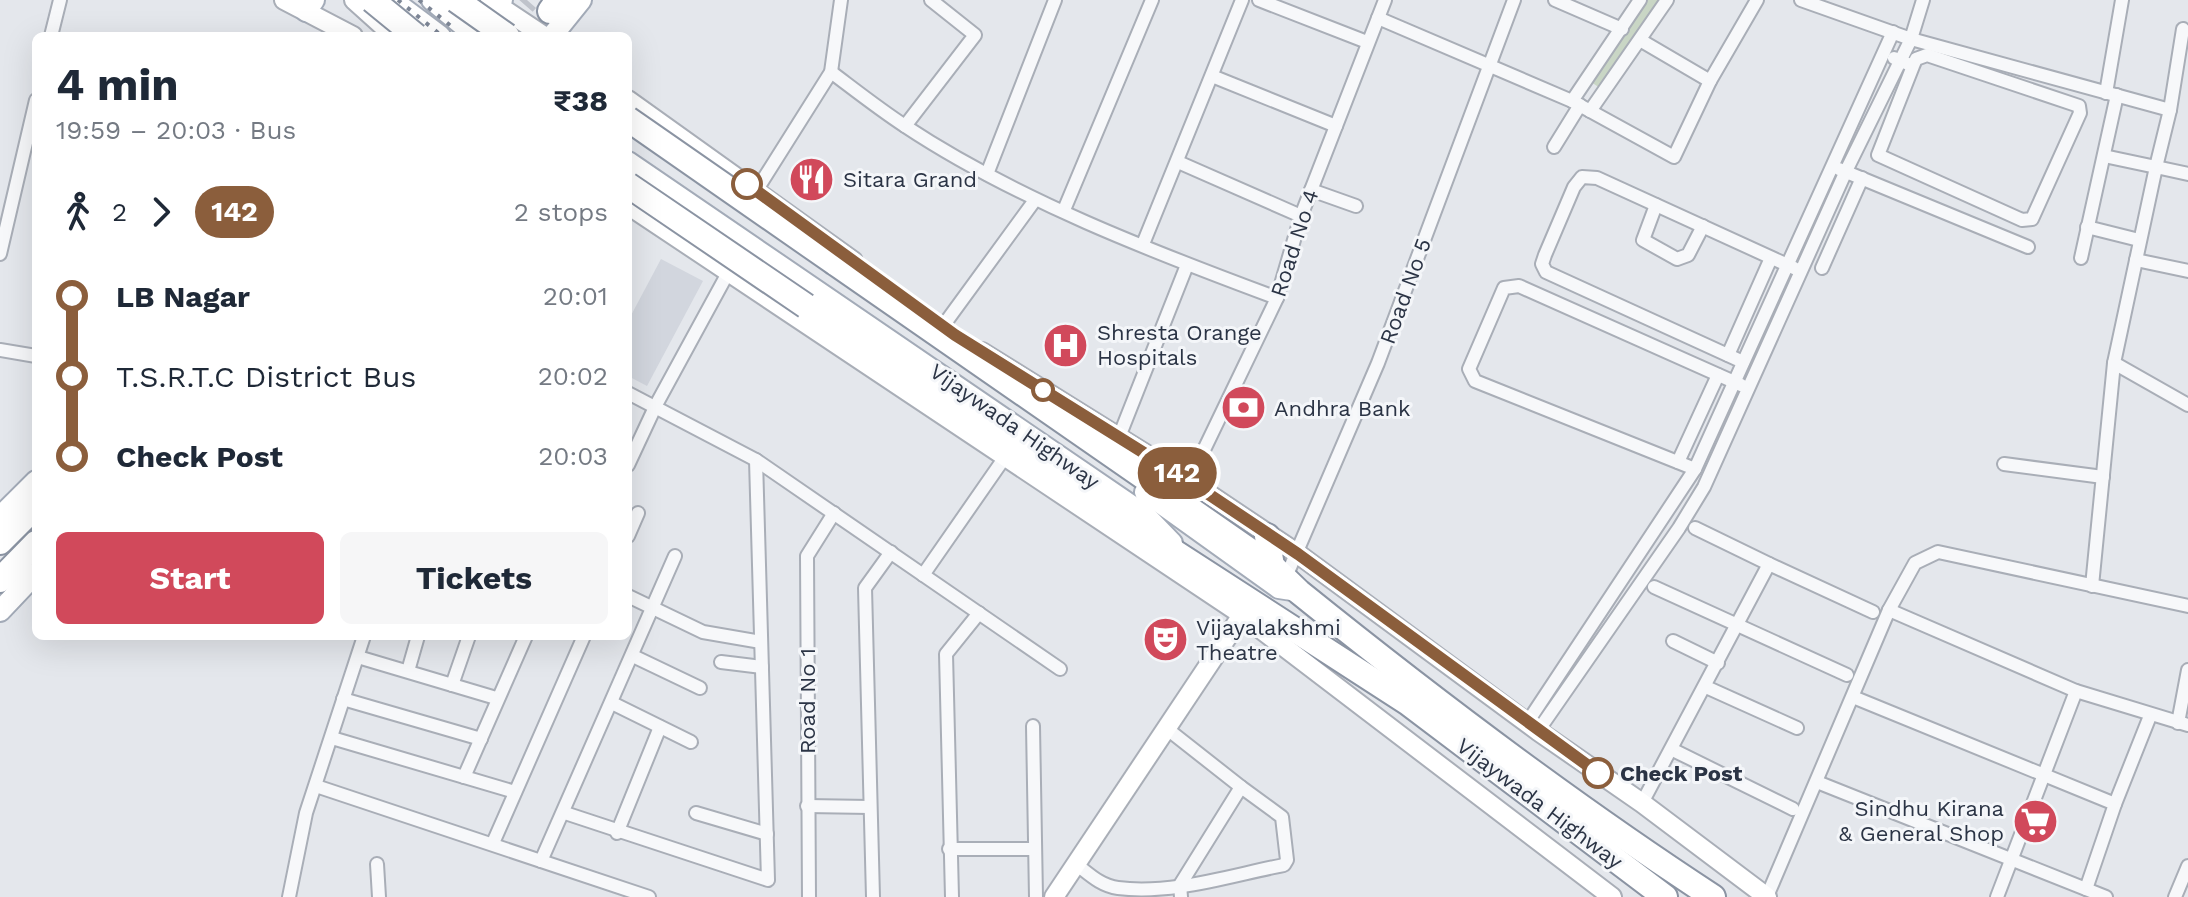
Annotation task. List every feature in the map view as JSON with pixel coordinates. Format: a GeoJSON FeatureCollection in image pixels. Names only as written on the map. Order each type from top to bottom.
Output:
{"type":"FeatureCollection","features":[{"type":"Feature","properties":{"kind":"highway"},"geometry":{"type":"LineString","coordinates":[[372,0],[411,32]]}},
{"type":"Feature","properties":{"kind":"highway"},"geometry":{"type":"LineString","coordinates":[[456,0],[501,32]]}},
{"type":"Feature","properties":{"kind":"highway"},"geometry":{"type":"LineString","coordinates":[[632,122],[1285,578]]}},
{"type":"Feature","properties":{"kind":"highway"},"geometry":{"type":"LineString","coordinates":[[632,188],[1189,560]]}},
{"type":"Feature","properties":{"kind":"highway"},"geometry":{"type":"LineString","coordinates":[[0,542],[32,510]]}},
{"type":"Feature","properties":{"kind":"highway"},"geometry":{"type":"LineString","coordinates":[[1267,536],[1285,578]]}},
{"type":"Feature","properties":{"kind":"highway"},"geometry":{"type":"LineString","coordinates":[[0,580],[32,547]]}},
{"type":"Feature","properties":{"kind":"highway","name":"Vijaywada Highway"},"geometry":{"type":"LineString","coordinates":[[1189,560],[1246,608],[1408,703],[1665,897]]}},
{"type":"Feature","properties":{"kind":"highway","name":"Vijaywada Highway"},"geometry":{"type":"LineString","coordinates":[[1285,578],[1498,749],[1713,897]]}},
{"type":"Feature","properties":{"kind":"main road"},"geometry":{"type":"LineString","coordinates":[[432,0],[469,32]]}},
{"type":"Feature","properties":{"kind":"main road"},"geometry":{"type":"LineString","coordinates":[[555,32],[581,0]]}},
{"type":"Feature","properties":{"kind":"main road"},"geometry":{"type":"LineString","coordinates":[[475,32],[496,2]]}},
{"type":"Feature","properties":{"kind":"main road"},"geometry":{"type":"LineString","coordinates":[[395,3],[395,32]]}},
{"type":"Feature","properties":{"kind":"main road"},"geometry":{"type":"LineString","coordinates":[[395,3],[435,32]]}},
{"type":"Feature","properties":{"kind":"main road","name":"Vijaywada Highway"},"geometry":{"type":"LineString","coordinates":[[683,139],[688,175],[1279,588],[1285,578]]}},
{"type":"Feature","properties":{"kind":"main road","name":"Vijaywada Highway"},"geometry":{"type":"LineString","coordinates":[[632,165],[1145,515],[1189,560]]}},
{"type":"Feature","properties":{"kind":"main road"},"geometry":{"type":"LineString","coordinates":[[632,202],[668,190]]}},
{"type":"Feature","properties":{"kind":"main road"},"geometry":{"type":"LineString","coordinates":[[0,517],[32,485]]}},
{"type":"Feature","properties":{"kind":"main road"},"geometry":{"type":"LineString","coordinates":[[0,611],[32,577]]}},
{"type":"Feature","properties":{"kind":"street"},"geometry":{"type":"LineString","coordinates":[[44,0],[59,2],[52,32]]}},
{"type":"Feature","properties":{"kind":"street"},"geometry":{"type":"LineString","coordinates":[[284,0],[310,6],[347,32]]}},
{"type":"Feature","properties":{"kind":"street"},"geometry":{"type":"LineString","coordinates":[[354,0],[390,32]]}},
{"type":"Feature","properties":{"kind":"street"},"geometry":{"type":"LineString","coordinates":[[756,191],[831,72],[841,0]]}},
{"type":"Feature","properties":{"kind":"street"},"geometry":{"type":"LineString","coordinates":[[987,174],[1055,0]]}},
{"type":"Feature","properties":{"kind":"street"},"geometry":{"type":"LineString","coordinates":[[1064,210],[1152,0]]}},
{"type":"Feature","properties":{"kind":"street"},"geometry":{"type":"LineString","coordinates":[[1143,244],[1242,0]]}},
{"type":"Feature","properties":{"kind":"street"},"geometry":{"type":"LineString","coordinates":[[1259,0],[1367,42]]}},
{"type":"Feature","properties":{"kind":"street","name":"Road No 4"},"geometry":{"type":"LineString","coordinates":[[1189,481],[1277,298],[1301,216],[1385,0]]}},
{"type":"Feature","properties":{"kind":"street","name":"Road No 5"},"geometry":{"type":"LineString","coordinates":[[1285,578],[1298,554],[1378,363],[1514,0]]}},
{"type":"Feature","properties":{"kind":"street"},"geometry":{"type":"LineString","coordinates":[[1555,0],[1622,29]]}},
{"type":"Feature","properties":{"kind":"street"},"geometry":{"type":"LineString","coordinates":[[1554,147],[1581,106],[1640,0]]}},
{"type":"Feature","properties":{"kind":"street"},"geometry":{"type":"LineString","coordinates":[[1581,106],[1640,40],[1667,0]]}},
{"type":"Feature","properties":{"kind":"street"},"geometry":{"type":"LineString","coordinates":[[1378,18],[1581,106],[1674,157],[1710,81],[1757,0]]}},
{"type":"Feature","properties":{"kind":"street"},"geometry":{"type":"LineString","coordinates":[[1801,0],[1829,5],[1911,39],[2170,110]]}},
{"type":"Feature","properties":{"kind":"street"},"geometry":{"type":"LineString","coordinates":[[1532,727],[1695,502],[1846,171],[1911,39],[1923,0]]}},
{"type":"Feature","properties":{"kind":"street"},"geometry":{"type":"LineString","coordinates":[[2081,258],[2104,156],[2122,0]]}},
{"type":"Feature","properties":{"kind":"street"},"geometry":{"type":"LineString","coordinates":[[496,2],[538,32]]}},
{"type":"Feature","properties":{"kind":"street"},"geometry":{"type":"LineString","coordinates":[[905,126],[975,35],[937,2]]}},
{"type":"Feature","properties":{"kind":"street"},"geometry":{"type":"LineString","coordinates":[[2092,586],[2114,363],[2170,110],[2183,29]]}},
{"type":"Feature","properties":{"kind":"street"},"geometry":{"type":"LineString","coordinates":[[1532,727],[1695,469],[1893,32]]}},
{"type":"Feature","properties":{"kind":"street"},"geometry":{"type":"LineString","coordinates":[[1640,40],[1710,81]]}},
{"type":"Feature","properties":{"kind":"street"},"geometry":{"type":"LineString","coordinates":[[1883,53],[1913,66]]}},
{"type":"Feature","properties":{"kind":"street"},"geometry":{"type":"LineString","coordinates":[[1927,55],[2079,106],[2080,113],[2032,219],[2022,220],[1878,155],[1913,66],[1916,59],[1927,55]]}},
{"type":"Feature","properties":{"kind":"street"},"geometry":{"type":"LineString","coordinates":[[831,72],[905,126],[1035,200],[1187,265],[1277,298]]}},
{"type":"Feature","properties":{"kind":"street"},"geometry":{"type":"LineString","coordinates":[[1212,76],[1336,126]]}},
{"type":"Feature","properties":{"kind":"street"},"geometry":{"type":"LineString","coordinates":[[1892,76],[1906,82]]}},
{"type":"Feature","properties":{"kind":"street"},"geometry":{"type":"LineString","coordinates":[[632,103],[943,326],[1189,481],[1298,554],[1767,896],[1889,610],[1915,563],[1938,552],[2188,606]]}},
{"type":"Feature","properties":{"kind":"street"},"geometry":{"type":"LineString","coordinates":[[0,254],[32,117]]}},
{"type":"Feature","properties":{"kind":"street"},"geometry":{"type":"LineString","coordinates":[[2104,156],[2188,174]]}},
{"type":"Feature","properties":{"kind":"street"},"geometry":{"type":"LineString","coordinates":[[1178,162],[1301,216]]}},
{"type":"Feature","properties":{"kind":"street"},"geometry":{"type":"LineString","coordinates":[[1833,166],[2028,247]]}},
{"type":"Feature","properties":{"kind":"street"},"geometry":{"type":"LineString","coordinates":[[1743,362],[1546,272],[1542,264],[1574,187],[1582,177],[1597,178],[1801,271]]}},
{"type":"Feature","properties":{"kind":"street"},"geometry":{"type":"LineString","coordinates":[[1822,268],[1862,178]]}},
{"type":"Feature","properties":{"kind":"street"},"geometry":{"type":"LineString","coordinates":[[1311,190],[1356,206]]}},
{"type":"Feature","properties":{"kind":"street"},"geometry":{"type":"LineString","coordinates":[[943,326],[1035,200]]}},
{"type":"Feature","properties":{"kind":"street"},"geometry":{"type":"LineString","coordinates":[[1656,205],[1643,240],[1677,259],[1688,255],[1703,226]]}},
{"type":"Feature","properties":{"kind":"street"},"geometry":{"type":"LineString","coordinates":[[632,206],[1005,457],[1246,608],[1612,897]]}},
{"type":"Feature","properties":{"kind":"street"},"geometry":{"type":"LineString","coordinates":[[2087,227],[2139,240]]}},
{"type":"Feature","properties":{"kind":"street"},"geometry":{"type":"LineString","coordinates":[[1728,355],[1771,258]]}},
{"type":"Feature","properties":{"kind":"street"},"geometry":{"type":"LineString","coordinates":[[2136,260],[2188,271]]}},
{"type":"Feature","properties":{"kind":"street"},"geometry":{"type":"LineString","coordinates":[[1119,437],[1187,265]]}},
{"type":"Feature","properties":{"kind":"street"},"geometry":{"type":"LineString","coordinates":[[632,453],[729,271]]}},
{"type":"Feature","properties":{"kind":"street"},"geometry":{"type":"LineString","coordinates":[[1695,469],[1475,381],[1469,369],[1504,288],[1519,286],[1748,388]]}},
{"type":"Feature","properties":{"kind":"street"},"geometry":{"type":"LineString","coordinates":[[0,350],[32,355]]}},
{"type":"Feature","properties":{"kind":"street"},"geometry":{"type":"LineString","coordinates":[[2114,363],[2188,405]]}},
{"type":"Feature","properties":{"kind":"street"},"geometry":{"type":"LineString","coordinates":[[1678,462],[1718,375]]}},
{"type":"Feature","properties":{"kind":"street"},"geometry":{"type":"LineString","coordinates":[[632,395],[756,460],[1060,669]]}},
{"type":"Feature","properties":{"kind":"street"},"geometry":{"type":"LineString","coordinates":[[923,575],[1005,457]]}},
{"type":"Feature","properties":{"kind":"street"},"geometry":{"type":"LineString","coordinates":[[565,813],[617,833],[768,880],[756,460]]}},
{"type":"Feature","properties":{"kind":"street"},"geometry":{"type":"LineString","coordinates":[[2004,464],[2103,477]]}},
{"type":"Feature","properties":{"kind":"street"},"geometry":{"type":"LineString","coordinates":[[1681,494],[1695,502]]}},
{"type":"Feature","properties":{"kind":"street"},"geometry":{"type":"LineString","coordinates":[[632,527],[638,513]]}},
{"type":"Feature","properties":{"kind":"street","name":"Road No 1"},"geometry":{"type":"LineString","coordinates":[[809,897],[807,556],[834,513]]}},
{"type":"Feature","properties":{"kind":"street"},"geometry":{"type":"LineString","coordinates":[[1695,528],[1873,612]]}},
{"type":"Feature","properties":{"kind":"street"},"geometry":{"type":"LineString","coordinates":[[873,897],[865,588],[891,552]]}},
{"type":"Feature","properties":{"kind":"street"},"geometry":{"type":"LineString","coordinates":[[541,861],[565,813],[675,556]]}},
{"type":"Feature","properties":{"kind":"street"},"geometry":{"type":"LineString","coordinates":[[1642,803],[1673,750],[1769,564]]}},
{"type":"Feature","properties":{"kind":"street"},"geometry":{"type":"LineString","coordinates":[[1654,587],[1847,675]]}},
{"type":"Feature","properties":{"kind":"street"},"geometry":{"type":"LineString","coordinates":[[632,598],[703,632],[761,642]]}},
{"type":"Feature","properties":{"kind":"street"},"geometry":{"type":"LineString","coordinates":[[1054,897],[1246,608]]}},
{"type":"Feature","properties":{"kind":"street"},"geometry":{"type":"LineString","coordinates":[[1889,610],[2076,691],[2183,724],[2188,670]]}},
{"type":"Feature","properties":{"kind":"street"},"geometry":{"type":"LineString","coordinates":[[952,897],[946,654],[979,613]]}},
{"type":"Feature","properties":{"kind":"street"},"geometry":{"type":"LineString","coordinates":[[289,897],[306,813],[363,640]]}},
{"type":"Feature","properties":{"kind":"street"},"geometry":{"type":"LineString","coordinates":[[408,671],[417,640]]}},
{"type":"Feature","properties":{"kind":"street"},"geometry":{"type":"LineString","coordinates":[[452,685],[468,640]]}},
{"type":"Feature","properties":{"kind":"street"},"geometry":{"type":"LineString","coordinates":[[464,777],[496,698],[524,640]]}},
{"type":"Feature","properties":{"kind":"street"},"geometry":{"type":"LineString","coordinates":[[493,843],[582,640]]}},
{"type":"Feature","properties":{"kind":"street"},"geometry":{"type":"LineString","coordinates":[[1673,641],[1718,663]]}},
{"type":"Feature","properties":{"kind":"street"},"geometry":{"type":"LineString","coordinates":[[633,656],[700,688]]}},
{"type":"Feature","properties":{"kind":"street"},"geometry":{"type":"LineString","coordinates":[[358,657],[496,698]]}},
{"type":"Feature","properties":{"kind":"street"},"geometry":{"type":"LineString","coordinates":[[721,662],[762,667]]}},
{"type":"Feature","properties":{"kind":"street"},"geometry":{"type":"LineString","coordinates":[[1706,687],[1797,728]]}},
{"type":"Feature","properties":{"kind":"street"},"geometry":{"type":"LineString","coordinates":[[1997,897],[2041,775],[2076,691]]}},
{"type":"Feature","properties":{"kind":"street"},"geometry":{"type":"LineString","coordinates":[[1853,697],[2115,804]]}},
{"type":"Feature","properties":{"kind":"street"},"geometry":{"type":"LineString","coordinates":[[343,699],[481,739]]}},
{"type":"Feature","properties":{"kind":"street"},"geometry":{"type":"LineString","coordinates":[[612,703],[691,742]]}},
{"type":"Feature","properties":{"kind":"street"},"geometry":{"type":"LineString","coordinates":[[2086,889],[2150,716]]}},
{"type":"Feature","properties":{"kind":"street"},"geometry":{"type":"LineString","coordinates":[[1033,726],[1036,897]]}},
{"type":"Feature","properties":{"kind":"street"},"geometry":{"type":"LineString","coordinates":[[617,833],[660,727]]}},
{"type":"Feature","properties":{"kind":"street"},"geometry":{"type":"LineString","coordinates":[[1076,864],[1095,880],[1117,888],[1181,891],[1284,865],[1287,860],[1282,817],[1166,728]]}},
{"type":"Feature","properties":{"kind":"street"},"geometry":{"type":"LineString","coordinates":[[332,738],[515,792]]}},
{"type":"Feature","properties":{"kind":"street"},"geometry":{"type":"LineString","coordinates":[[1673,750],[1793,809]]}},
{"type":"Feature","properties":{"kind":"street"},"geometry":{"type":"LineString","coordinates":[[1817,782],[2106,897]]}},
{"type":"Feature","properties":{"kind":"street"},"geometry":{"type":"LineString","coordinates":[[316,786],[649,897]]}},
{"type":"Feature","properties":{"kind":"street"},"geometry":{"type":"LineString","coordinates":[[1181,891],[1241,787]]}},
{"type":"Feature","properties":{"kind":"street"},"geometry":{"type":"LineString","coordinates":[[807,806],[870,807]]}},
{"type":"Feature","properties":{"kind":"street"},"geometry":{"type":"LineString","coordinates":[[696,813],[767,834]]}},
{"type":"Feature","properties":{"kind":"street"},"geometry":{"type":"LineString","coordinates":[[949,849],[1035,849]]}},
{"type":"Feature","properties":{"kind":"street"},"geometry":{"type":"LineString","coordinates":[[377,864],[379,897]]}},
{"type":"Feature","properties":{"kind":"street"},"geometry":{"type":"LineString","coordinates":[[2175,897],[2188,866]]}},
{"type":"Feature","properties":{"kind":"shaded area"},"geometry":{"type":"Polygon","coordinates":[[[661,259],[703,281],[647,386],[632,378],[632,313],[661,259]]]}},
{"type":"Feature","properties":{"kind":"green space"},"geometry":{"type":"Polygon","coordinates":[[[1646,0],[1659,0],[1600,88],[1591,82],[1646,0]]]}},
{"type":"Feature","properties":{"kind":"tunnel"},"geometry":{"type":"LineString","coordinates":[[500,31],[527,0]]}},
{"type":"Feature","properties":{"kind":"railway"},"geometry":{"type":"LineString","coordinates":[[398,0],[437,32]]}},
{"type":"Feature","properties":{"kind":"railway"},"geometry":{"type":"LineString","coordinates":[[419,0],[451,26]]}},
{"type":"Feature","properties":{"kind":"bus line","name":"142"},"geometry":{"type":"LineString","coordinates":[[747,184],[955,335],[1189,481],[1298,554],[1598,773]]}},
{"type":"Feature","properties":{"kind":"place","name":"Sitara Grand"},"geometry":{"type":"Point","coordinates":[812,179]}},
{"type":"Feature","properties":{"kind":"place","name":"Shresta Orange Hospitals"},"geometry":{"type":"Point","coordinates":[1066,345]}},
{"type":"Feature","properties":{"kind":"place","name":"Andhra Bank"},"geometry":{"type":"Point","coordinates":[1243,408]}},
{"type":"Feature","properties":{"kind":"place","name":"Vijayalakshmi Theatre"},"geometry":{"type":"Point","coordinates":[1165,640]}},
{"type":"Feature","properties":{"kind":"place","name":"Check Post"},"geometry":{"type":"Point","coordinates":[1598,773]}},
{"type":"Feature","properties":{"kind":"place","name":"Sindhu Kirana & General Shop"},"geometry":{"type":"Point","coordinates":[2035,821]}}]}
